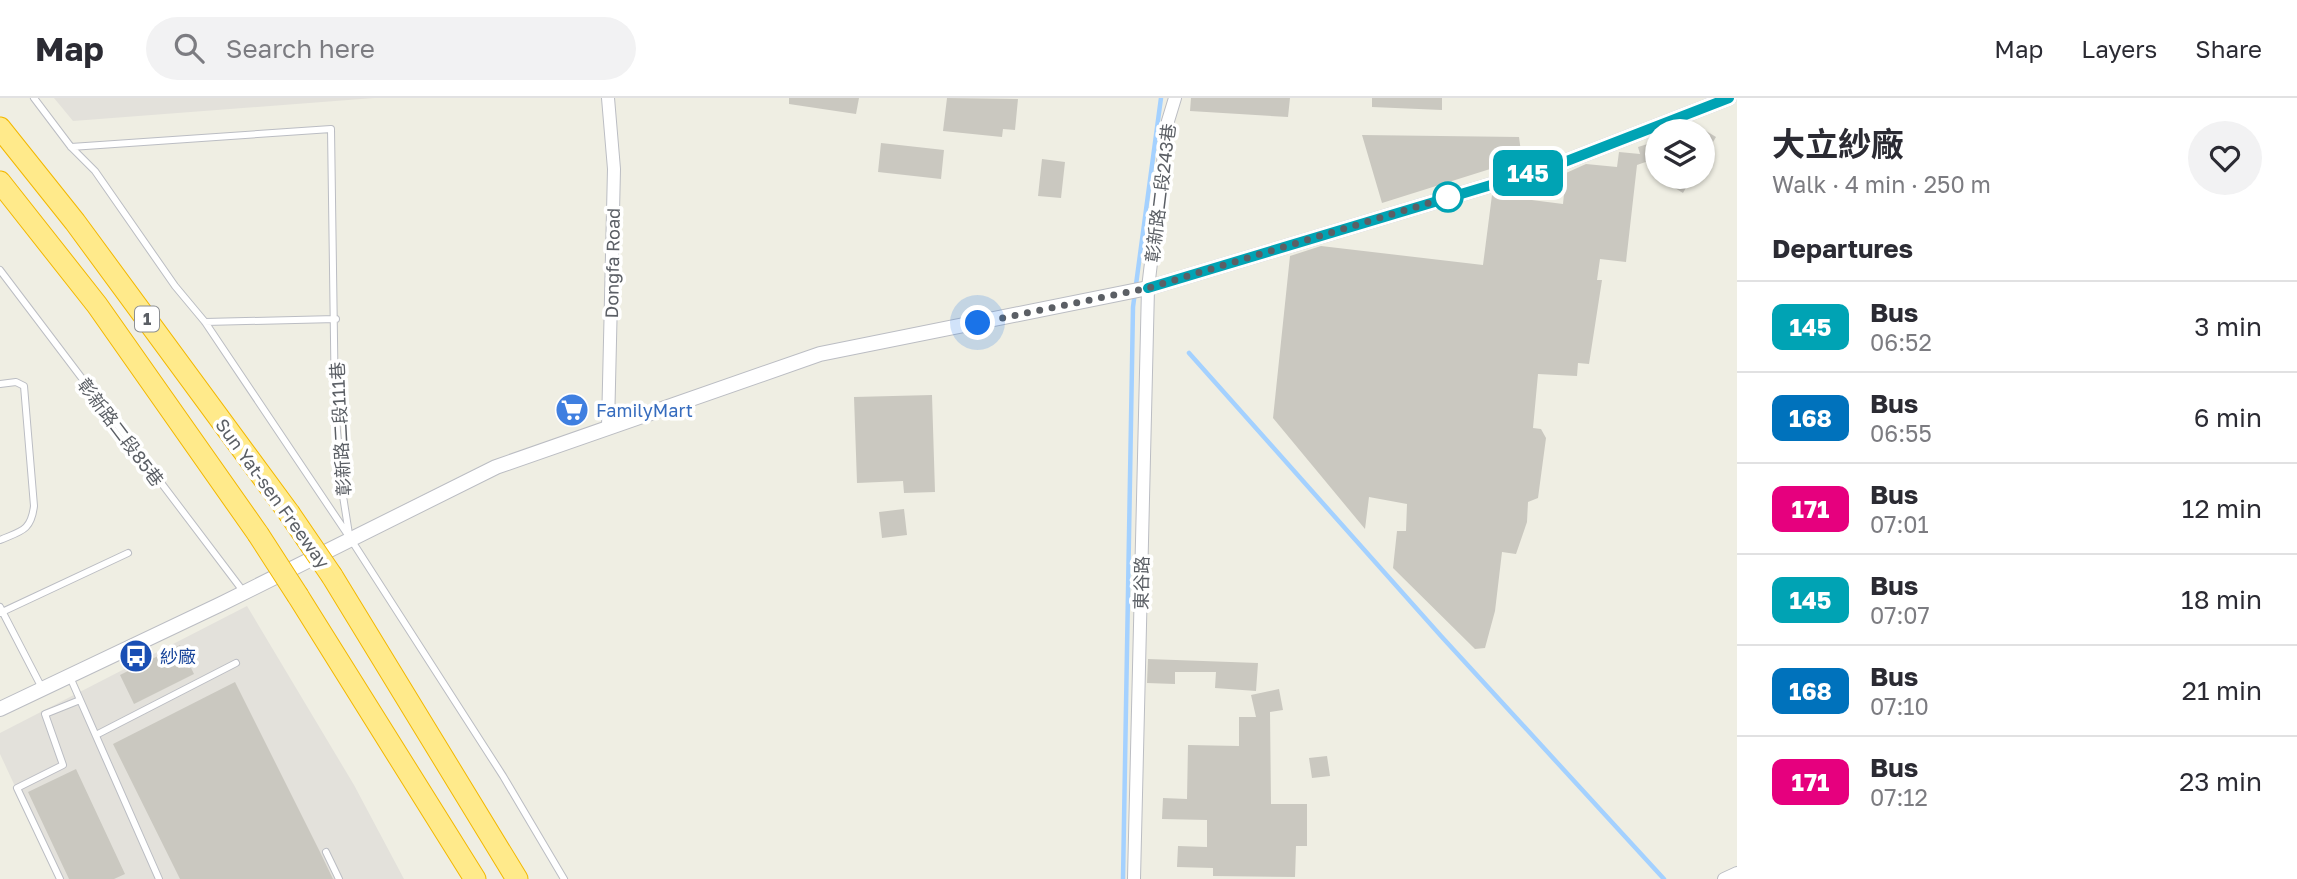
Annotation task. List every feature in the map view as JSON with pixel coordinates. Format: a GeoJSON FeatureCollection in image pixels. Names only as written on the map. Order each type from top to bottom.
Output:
{"type":"FeatureCollection","features":[{"type":"Feature","properties":{"kind":"highway","name":"Sun Yat-sen Freeway"},"geometry":{"type":"LineString","coordinates":[[0,128],[75,222],[289,513],[332,576],[517,879]]}},
{"type":"Feature","properties":{"kind":"highway","name":"Sun Yat-sen Freeway"},"geometry":{"type":"LineString","coordinates":[[0,182],[97,305],[258,534],[475,879]]}},
{"type":"Feature","properties":{"kind":"street","name":"Dongfa Road"},"geometry":{"type":"LineString","coordinates":[[608,98],[614,169],[608,427]]}},
{"type":"Feature","properties":{"kind":"street","name":"彰新路二段243巷"},"geometry":{"type":"LineString","coordinates":[[1148,288],[1168,121],[1175,98]]}},
{"type":"Feature","properties":{"kind":"street"},"geometry":{"type":"LineString","coordinates":[[0,709],[244,593],[496,467],[608,427],[820,354],[1148,288],[1554,166],[1729,98]]}},
{"type":"Feature","properties":{"kind":"street","name":"東谷路"},"geometry":{"type":"LineString","coordinates":[[1134,879],[1148,288]]}},
{"type":"Feature","properties":{"kind":"street"},"geometry":{"type":"LineString","coordinates":[[1724,879],[1737,873]]}},
{"type":"Feature","properties":{"kind":"lane"},"geometry":{"type":"LineString","coordinates":[[34,98],[71,147],[95,171],[176,286],[205,322],[350,538],[503,776],[564,879]]}},
{"type":"Feature","properties":{"kind":"lane","name":"彰新路二段111巷"},"geometry":{"type":"LineString","coordinates":[[71,147],[331,129],[336,319],[335,409],[343,496],[350,538]]}},
{"type":"Feature","properties":{"kind":"lane","name":"彰新路二段85巷"},"geometry":{"type":"LineString","coordinates":[[0,270],[244,593]]}},
{"type":"Feature","properties":{"kind":"lane"},"geometry":{"type":"LineString","coordinates":[[205,322],[336,319]]}},
{"type":"Feature","properties":{"kind":"lane"},"geometry":{"type":"LineString","coordinates":[[0,384],[16,382],[24,386],[34,506],[32,522],[24,530],[0,540]]}},
{"type":"Feature","properties":{"kind":"lane"},"geometry":{"type":"LineString","coordinates":[[43,690],[1,610],[128,552]]}},
{"type":"Feature","properties":{"kind":"lane"},"geometry":{"type":"LineString","coordinates":[[96,735],[236,663]]}},
{"type":"Feature","properties":{"kind":"lane"},"geometry":{"type":"LineString","coordinates":[[70,677],[159,879]]}},
{"type":"Feature","properties":{"kind":"lane"},"geometry":{"type":"LineString","coordinates":[[60,879],[17,788],[63,765],[45,714],[80,700]]}},
{"type":"Feature","properties":{"kind":"lane"},"geometry":{"type":"LineString","coordinates":[[326,852],[339,879]]}},
{"type":"Feature","properties":{"kind":"shaded area"},"geometry":{"type":"Polygon","coordinates":[[[54,98],[374,98],[73,121],[54,98]]]}},
{"type":"Feature","properties":{"kind":"shaded area"},"geometry":{"type":"Polygon","coordinates":[[[247,606],[354,785],[404,879],[58,879],[0,754],[0,733],[247,606]]]}},
{"type":"Feature","properties":{"kind":"building"},"geometry":{"type":"Polygon","coordinates":[[[789,98],[859,98],[856,114],[789,104],[789,98]]]}},
{"type":"Feature","properties":{"kind":"building"},"geometry":{"type":"Polygon","coordinates":[[[947,98],[1018,99],[1015,130],[1003,129],[1002,137],[943,131],[947,98]]]}},
{"type":"Feature","properties":{"kind":"building"},"geometry":{"type":"Polygon","coordinates":[[[1191,98],[1290,98],[1288,117],[1190,111],[1191,98]]]}},
{"type":"Feature","properties":{"kind":"building"},"geometry":{"type":"Polygon","coordinates":[[[1372,98],[1442,98],[1442,110],[1372,107],[1372,98]]]}},
{"type":"Feature","properties":{"kind":"building"},"geometry":{"type":"Polygon","coordinates":[[[1362,135],[1519,137],[1522,159],[1382,203],[1362,135]]]}},
{"type":"Feature","properties":{"kind":"building"},"geometry":{"type":"Polygon","coordinates":[[[881,143],[944,150],[941,179],[878,172],[881,143]]]}},
{"type":"Feature","properties":{"kind":"building"},"geometry":{"type":"Polygon","coordinates":[[[1645,145],[1645,162],[1637,165],[1626,262],[1600,259],[1597,280],[1602,280],[1589,364],[1578,363],[1577,376],[1538,374],[1533,428],[1541,429],[1546,438],[1538,498],[1528,502],[1527,522],[1516,554],[1502,552],[1495,611],[1485,648],[1475,649],[1393,568],[1397,531],[1406,531],[1407,504],[1369,497],[1365,529],[1273,418],[1290,256],[1321,246],[1483,265],[1492,195],[1563,204],[1566,173],[1586,164],[1617,167],[1619,152],[1640,154],[1638,147],[1645,145]]]}},
{"type":"Feature","properties":{"kind":"building"},"geometry":{"type":"Polygon","coordinates":[[[1042,159],[1065,162],[1061,198],[1038,196],[1042,159]]]}},
{"type":"Feature","properties":{"kind":"building"},"geometry":{"type":"Polygon","coordinates":[[[932,395],[935,492],[904,493],[903,481],[857,483],[854,397],[932,395]]]}},
{"type":"Feature","properties":{"kind":"building"},"geometry":{"type":"Polygon","coordinates":[[[904,509],[907,535],[882,538],[879,512],[904,509]]]}},
{"type":"Feature","properties":{"kind":"building"},"geometry":{"type":"Polygon","coordinates":[[[180,645],[194,674],[134,704],[120,675],[180,645]]]}},
{"type":"Feature","properties":{"kind":"building"},"geometry":{"type":"Polygon","coordinates":[[[1148,659],[1258,663],[1256,691],[1215,688],[1216,672],[1175,672],[1175,684],[1147,683],[1148,659]]]}},
{"type":"Feature","properties":{"kind":"building"},"geometry":{"type":"Polygon","coordinates":[[[235,682],[333,879],[180,879],[113,744],[235,682]]]}},
{"type":"Feature","properties":{"kind":"building"},"geometry":{"type":"Polygon","coordinates":[[[1279,689],[1283,710],[1270,712],[1271,804],[1307,804],[1307,846],[1296,846],[1295,877],[1213,876],[1213,868],[1177,867],[1178,846],[1207,847],[1207,820],[1162,819],[1163,798],[1187,799],[1188,745],[1239,746],[1239,717],[1256,717],[1251,695],[1279,689]]]}},
{"type":"Feature","properties":{"kind":"building"},"geometry":{"type":"Polygon","coordinates":[[[1327,756],[1330,776],[1312,778],[1309,758],[1327,756]]]}},
{"type":"Feature","properties":{"kind":"building"},"geometry":{"type":"Polygon","coordinates":[[[76,769],[125,874],[114,879],[69,879],[28,792],[76,769]]]}},
{"type":"Feature","properties":{"kind":"waterway"},"geometry":{"type":"LineString","coordinates":[[1123,879],[1133,307],[1161,98]]}},
{"type":"Feature","properties":{"kind":"waterway"},"geometry":{"type":"LineString","coordinates":[[1189,353],[1441,636],[1664,879]]}},
{"type":"Feature","properties":{"kind":"bus line","name":"145"},"geometry":{"type":"LineString","coordinates":[[1148,288],[1554,166],[1729,98]]}},
{"type":"Feature","properties":{"kind":"place","name":"FamilyMart"},"geometry":{"type":"Point","coordinates":[572,410]}},
{"type":"Feature","properties":{"kind":"place","name":"紗廠"},"geometry":{"type":"Point","coordinates":[136,656]}},
{"type":"Feature","properties":{"kind":"route"},"geometry":{"type":"LineString","coordinates":[[978,323],[1148,288],[1452,196],[1448,197]]}}]}
